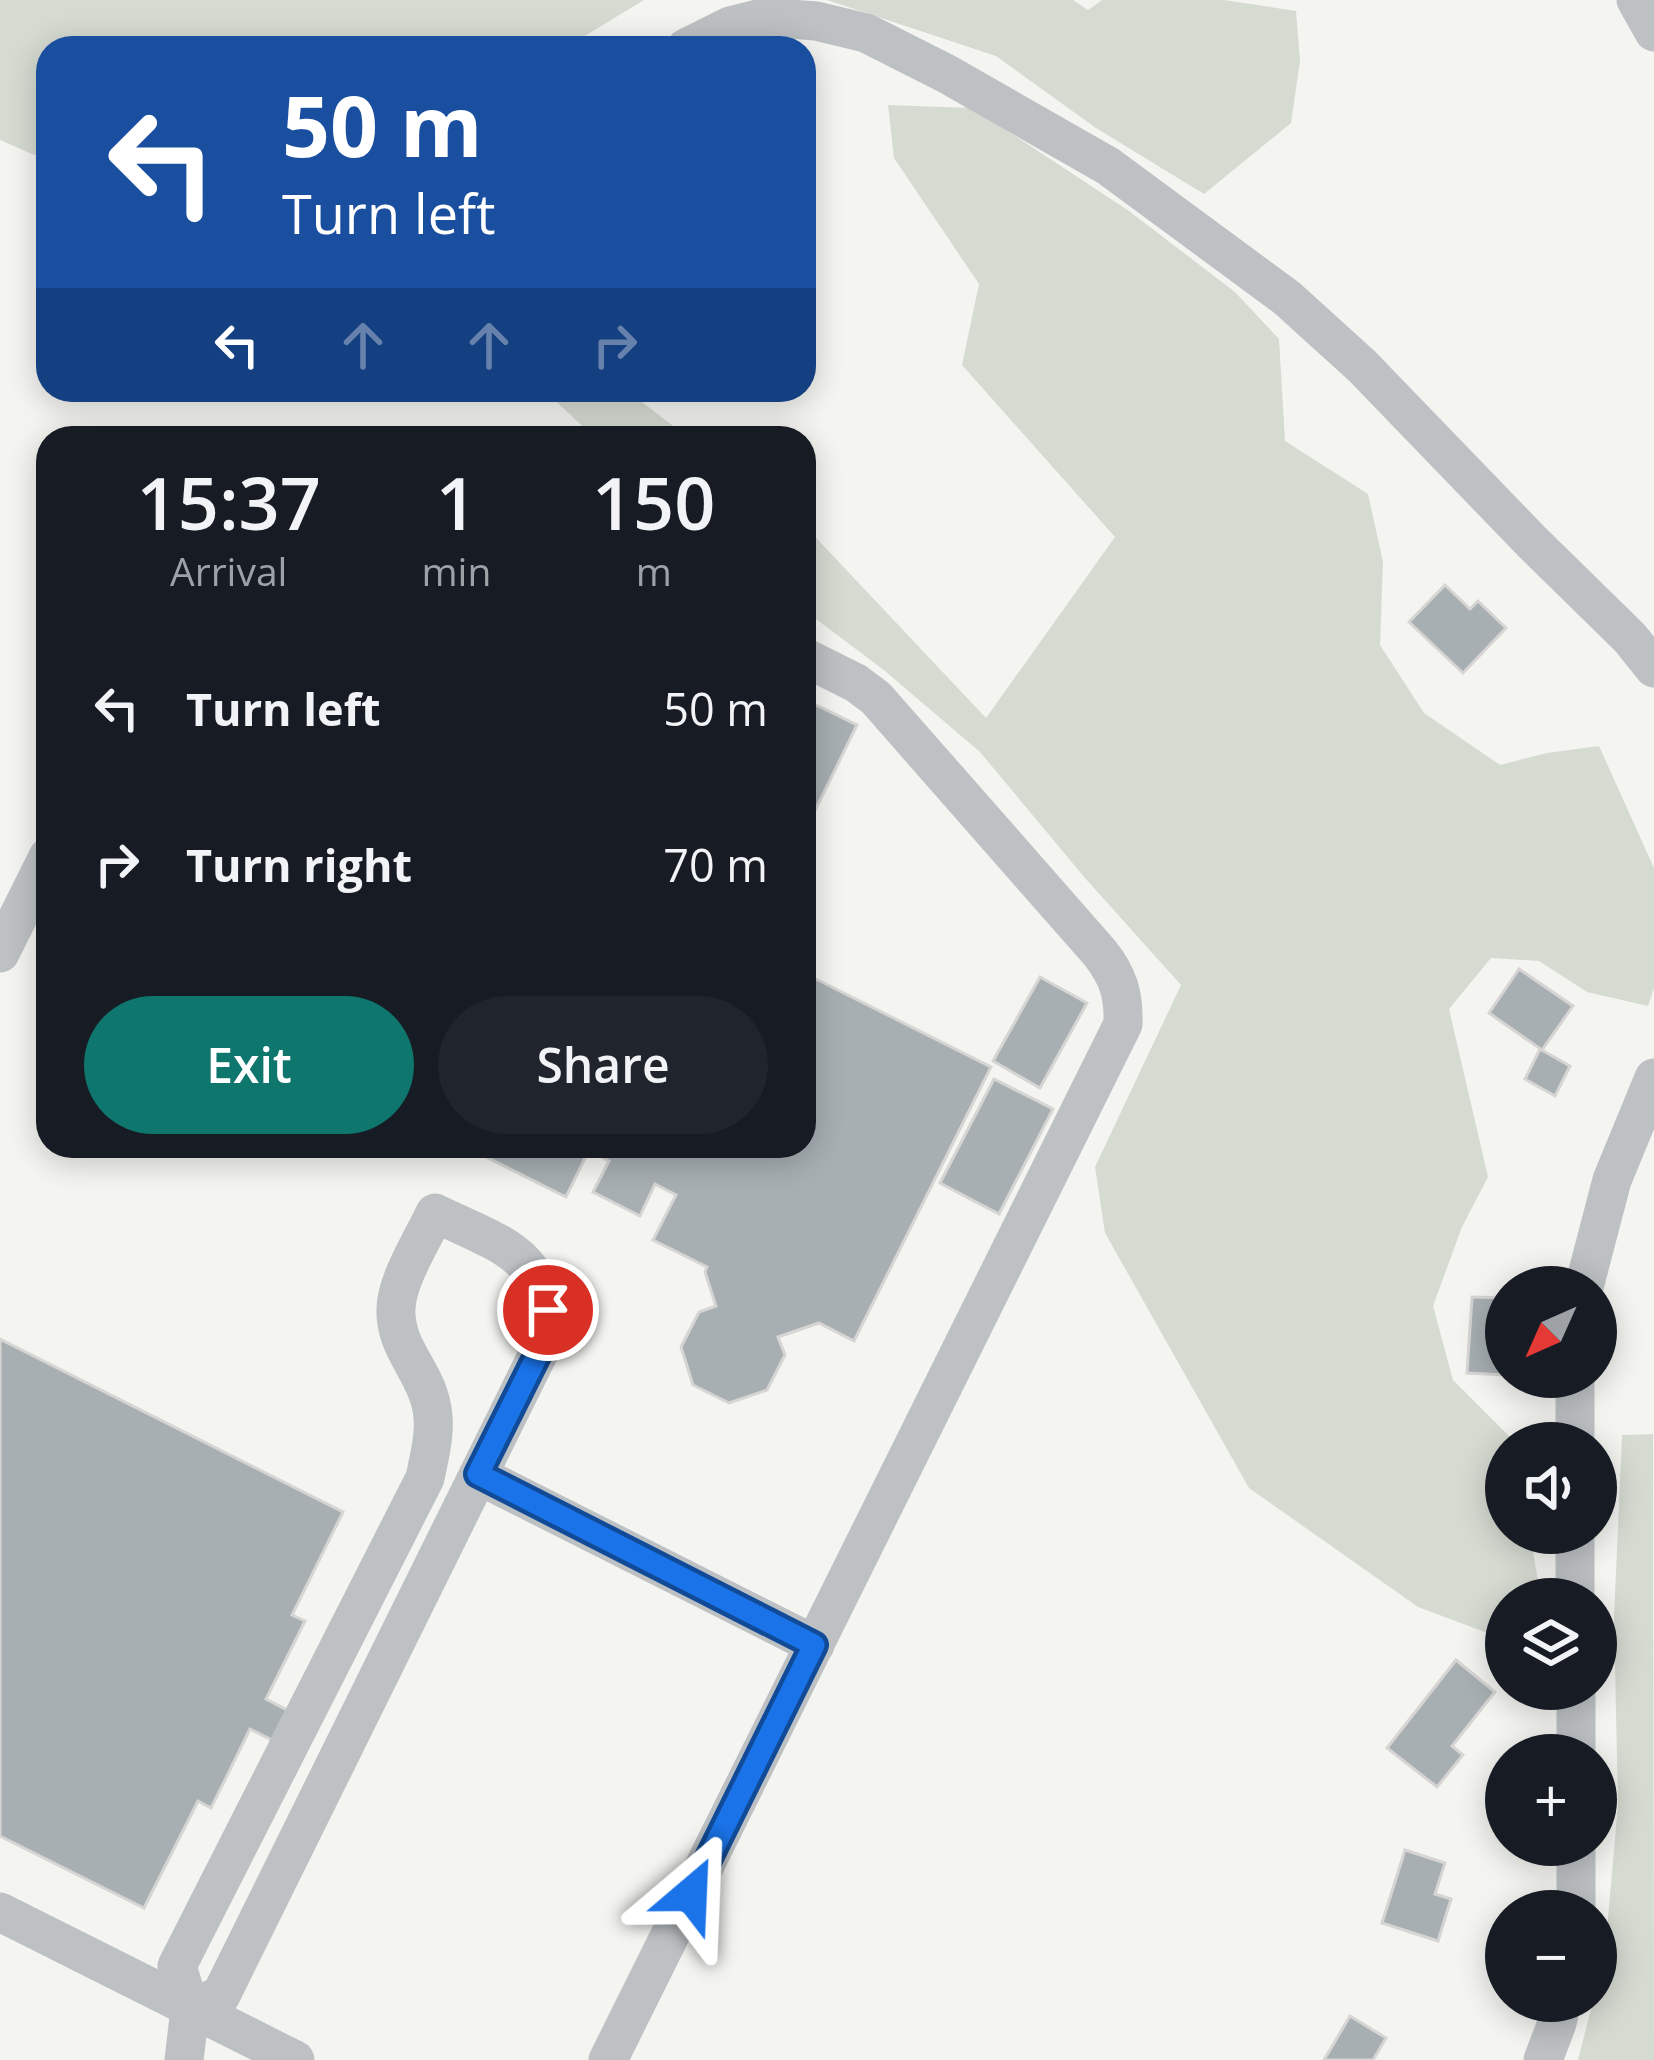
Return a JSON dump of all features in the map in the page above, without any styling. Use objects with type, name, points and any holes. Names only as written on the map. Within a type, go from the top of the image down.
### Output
[{"type":"street","points":[[1636,0],[1654,32]]},
{"type":"street","points":[[710,36],[766,17],[816,21],[866,33],[1108,166],[1287,298],[1362,366],[1654,668]]},
{"type":"street","points":[[608,2060],[1123,1024],[1124,998],[1116,974],[1100,952],[876,698],[816,663]]},
{"type":"street","points":[[0,953],[36,881]]},
{"type":"street","points":[[1589,1266],[1612,1180],[1654,1078]]},
{"type":"street","points":[[184,2060],[190,2008],[177,1966],[425,1478],[433,1442],[431,1402],[400,1341],[396,1308],[400,1286],[436,1213],[524,1261],[540,1284],[548,1310],[546,1338],[221,1995],[190,2008]]},
{"type":"street","points":[[478,1474],[814,1645]]},
{"type":"street","points":[[0,1912],[295,2060]]},
{"type":"street","points":[[1543,2060],[1557,2022]]},
{"type":"shaded area","points":[[0,0],[644,0],[585,36],[36,36],[36,156],[0,140]]},
{"type":"shaded area","points":[[827,0],[1073,0],[1088,10],[1102,0],[1224,0],[1296,11],[1300,61],[1291,123],[1204,194],[1096,128],[996,56]]},
{"type":"shaded area","points":[[888,105],[973,108],[1129,211],[1235,292],[1279,339],[1285,441],[1368,494],[1383,562],[1380,645],[1424,713],[1500,765],[1599,746],[1654,868],[1654,988],[1648,1006],[1587,992],[1539,961],[1491,958],[1449,1009],[1488,1177],[1462,1227],[1433,1306],[1453,1380],[1495,1422],[1485,1422],[1485,1554],[1534,1554],[1538,1578],[1485,1578],[1485,1632],[1418,1607],[1249,1488],[1105,1233],[1095,1167],[1181,985],[980,752],[816,619],[816,538],[986,718],[1115,537],[962,365],[979,284],[894,158]]},
{"type":"shaded area","points":[[557,402],[642,402],[673,426],[582,426]]},
{"type":"shaded area","points":[[1653,1434],[1654,2060],[1578,2060],[1588,2022],[1617,2022],[1617,1890],[1610,1890],[1613,1866],[1617,1866],[1616,1578],[1622,1435]]},
{"type":"building","points":[[1445,585],[1470,609],[1478,601],[1506,628],[1463,673],[1409,622]]},
{"type":"building","points":[[816,705],[857,725],[816,809]]},
{"type":"building","points":[[1519,969],[1573,1006],[1542,1050],[1489,1013]]},
{"type":"building","points":[[1040,977],[1087,1003],[1040,1088],[993,1061]]},
{"type":"building","points":[[816,979],[991,1067],[854,1341],[819,1323],[778,1337],[785,1355],[767,1390],[729,1403],[693,1385],[681,1347],[699,1312],[716,1306],[707,1267],[653,1240],[676,1195],[655,1184],[640,1216],[593,1192],[609,1161],[604,1158],[816,1158]]},
{"type":"building","points":[[1540,1049],[1570,1066],[1555,1096],[1525,1079]]},
{"type":"building","points":[[994,1079],[1053,1109],[999,1214],[940,1183]]},
{"type":"building","points":[[488,1158],[585,1158],[566,1197]]},
{"type":"building","points":[[1472,1297],[1485,1297],[1485,1374],[1467,1373]]},
{"type":"building","points":[[0,1339],[343,1512],[292,1615],[305,1621],[266,1699],[287,1710],[272,1740],[250,1729],[211,1808],[198,1801],[144,1908],[0,1836]]},
{"type":"building","points":[[1456,1660],[1485,1684],[1485,1705],[1452,1746],[1463,1755],[1437,1787],[1387,1748]]},
{"type":"building","points":[[1405,1850],[1445,1863],[1435,1894],[1451,1899],[1438,1941],[1382,1923]]},
{"type":"building","points":[[1350,2016],[1386,2038],[1373,2060],[1324,2060]]},
{"type":"route","points":[[548,1310],[546,1338],[478,1474],[814,1645],[691,1894]]}]
